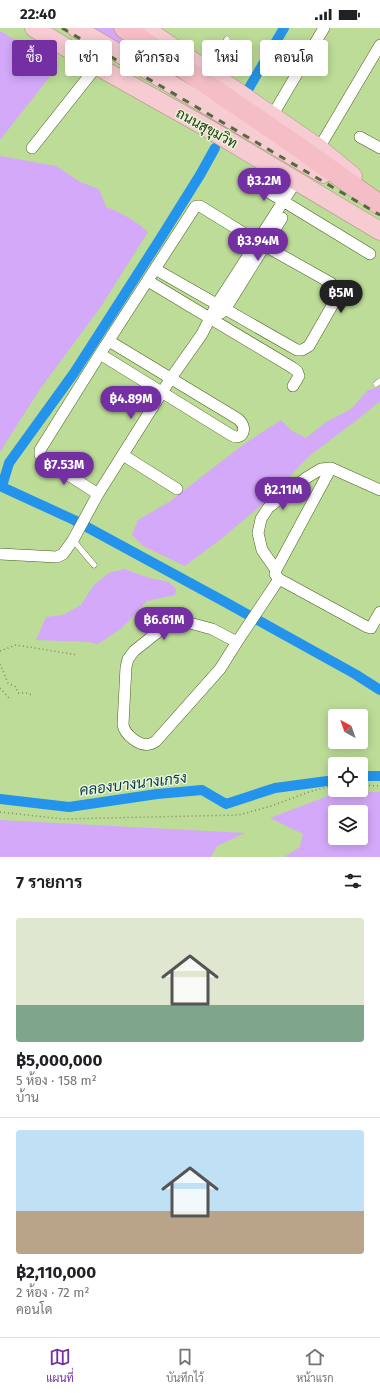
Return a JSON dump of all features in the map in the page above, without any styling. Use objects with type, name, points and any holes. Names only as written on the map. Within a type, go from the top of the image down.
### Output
[{"type":"highway","name":"ถนนสุขุมวิท","points":[[34,28],[65,47]]},
{"type":"highway","name":"ถนนสุขุมวิท","points":[[76,28],[380,207]]},
{"type":"highway","points":[[124,28],[287,139],[380,207]]},
{"type":"highway","points":[[145,28],[202,67]]},
{"type":"highway","name":"ถนนสุขุมวิท","points":[[112,74],[300,182],[380,231]]},
{"type":"highway","points":[[215,76],[319,148],[380,200]]},
{"type":"street","points":[[272,116],[324,28]]},
{"type":"street","points":[[319,148],[380,44]]},
{"type":"street","points":[[32,148],[89,76]]},
{"type":"street","points":[[360,136],[380,148]]},
{"type":"street","points":[[0,554],[57,557],[63,554],[75,536],[98,494],[172,378],[222,306],[300,182]]},
{"type":"street","points":[[255,184],[370,254]]},
{"type":"street","points":[[98,494],[42,458],[40,455],[40,450],[108,341],[155,269],[197,206],[200,206],[261,244],[331,283],[337,290],[337,297],[309,346],[302,350],[297,350],[155,269]]},
{"type":"street","points":[[148,280],[297,371],[298,376],[293,386]]},
{"type":"street","points":[[100,354],[234,437],[238,437],[242,434],[244,428],[243,423],[238,419],[172,378],[108,341]]},
{"type":"street","points":[[123,455],[177,489]]},
{"type":"street","points":[[380,490],[331,468],[321,470],[306,478],[268,508],[261,519],[258,533],[262,550],[277,574],[367,627],[371,628],[380,612]]},
{"type":"street","points":[[237,642],[212,629],[179,621],[163,628],[146,641],[134,651],[126,667],[124,730],[137,742],[150,744],[156,741],[220,669],[257,613],[331,468]]},
{"type":"lane","points":[[75,536],[94,566]]},
{"type":"path","points":[[244,97],[286,28]]},
{"type":"path","points":[[0,651],[16,645],[78,655]]},
{"type":"path","points":[[0,664],[8,684],[16,687],[18,693],[32,695]]},
{"type":"path","points":[[0,688],[9,698]]},
{"type":"path","points":[[368,785],[380,786]]},
{"type":"path","points":[[0,812],[63,819],[239,815],[328,787]]},
{"type":"shaded area","points":[[76,28],[124,28],[130,32],[125,40],[120,40],[120,47],[117,52],[112,49],[112,40],[96,40]]},
{"type":"shaded area","points":[[0,31],[16,40],[12,40],[12,76],[50,76],[0,140]]},
{"type":"shaded area","points":[[0,156],[56,166],[80,182],[99,189],[106,207],[128,217],[148,232],[100,308],[40,389],[0,452]]},
{"type":"shaded area","points":[[380,387],[380,401],[308,457],[270,498],[221,539],[185,566],[143,546],[132,535],[138,520],[169,502],[244,444],[281,420],[292,431],[306,438],[326,422],[351,409],[368,390]]},
{"type":"shaded area","points":[[124,569],[150,578],[169,582],[176,589],[175,595],[147,601],[122,628],[98,644],[89,642],[36,640],[46,617],[63,615],[81,605],[93,586],[109,573]]},
{"type":"shaded area","points":[[368,792],[380,792],[380,857],[284,857],[300,847],[303,834],[270,818],[328,796],[368,797]]},
{"type":"shaded area","points":[[0,820],[245,833],[217,846],[211,857],[0,857]]},
{"type":"waterway","points":[[249,88],[284,28]]},
{"type":"waterway","points":[[2,486],[9,463],[74,373],[160,239],[215,148]]},
{"type":"waterway","points":[[0,486],[74,520],[355,674],[380,690]]},
{"type":"waterway","name":"คลองบางนางเกรง","points":[[368,776],[380,776]]},
{"type":"waterway","name":"คลองบางนางเกรง","points":[[0,799],[69,807],[157,794],[202,790],[226,804],[275,788],[328,781]]},
{"type":"railway","points":[[62,28],[380,215]]}]
